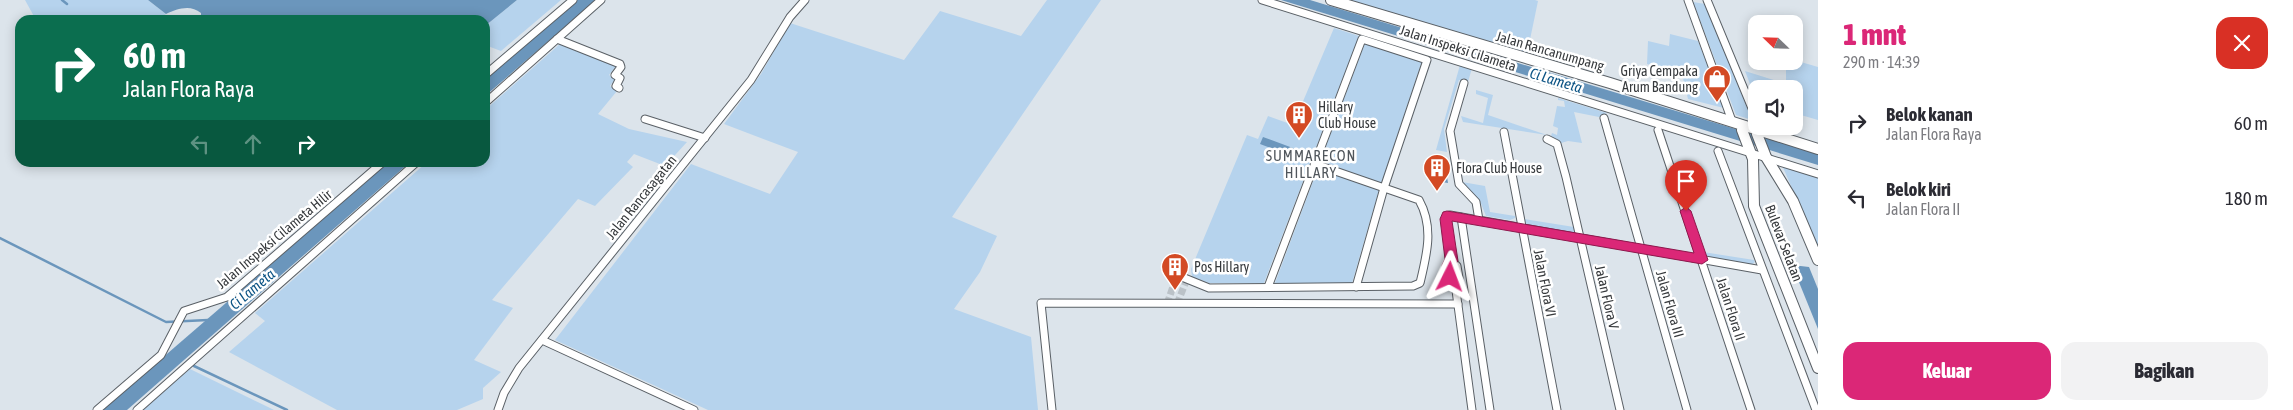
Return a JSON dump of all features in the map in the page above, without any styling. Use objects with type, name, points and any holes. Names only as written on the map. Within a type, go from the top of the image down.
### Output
[{"type":"main road","name":"Jalan Rancanumpang","points":[[1331,0],[1748,126]]},
{"type":"main road","name":"Bulevar Selatan","points":[[1742,130],[1751,151],[1754,206],[1818,368]]},
{"type":"main road","name":"Bulevar Selatan","points":[[1760,135],[1765,156],[1793,202],[1818,260]]},
{"type":"main road","name":"Jalan Rancanumpang","points":[[1775,135],[1818,149]]},
{"type":"street","points":[[490,71],[572,0]]},
{"type":"street","points":[[490,98],[601,0]]},
{"type":"street","name":"Jalan Rancasagatan","points":[[498,410],[510,382],[751,80],[790,17],[805,0]]},
{"type":"street","name":"Jalan Inspeksi Cilameta","points":[[1262,0],[1751,151],[1818,174]]},
{"type":"street","points":[[1688,0],[1732,121]]},
{"type":"street","points":[[1707,0],[1748,99]]},
{"type":"street","points":[[557,39],[620,64],[621,67],[615,75],[620,78],[616,85],[619,88]]},
{"type":"street","points":[[1268,287],[1362,39],[1427,60],[1384,188],[1356,287]]},
{"type":"street","points":[[1464,83],[1450,131],[1459,184],[1476,202],[1479,220]]},
{"type":"street","name":"Jalan Flora III","points":[[1604,118],[1687,410]]},
{"type":"street","points":[[645,119],[705,138]]},
{"type":"street","name":"Jalan Flora II","points":[[1658,130],[1751,410]]},
{"type":"street","name":"Jalan Flora VI","points":[[1504,132],[1557,410]]},
{"type":"street","name":"Jalan Flora V","points":[[1547,139],[1558,144],[1582,240],[1620,410]]},
{"type":"street","points":[[1718,151],[1816,410]]},
{"type":"street","points":[[1177,275],[1209,288],[1413,286],[1420,283],[1428,248],[1426,210],[1419,200],[1315,164]]},
{"type":"street","name":"Jalan Inspeksi Cilameta Hilir","points":[[97,410],[161,356],[182,313],[226,297],[377,167]]},
{"type":"street","points":[[137,410],[412,167]]},
{"type":"street","points":[[1455,283],[1459,278],[1457,266],[1452,261],[1446,217],[1450,215],[1582,240],[1762,270]]},
{"type":"street","points":[[1461,217],[1490,410]]},
{"type":"street","points":[[1452,261],[1448,265],[1450,277],[1455,283],[1472,410]]},
{"type":"street","points":[[1052,410],[1041,304],[1458,304]]},
{"type":"street","points":[[542,340],[694,410]]},
{"type":"shaded area","points":[[25,0],[148,0],[166,14],[164,15],[33,15]]},
{"type":"shaded area","points":[[517,0],[561,0],[501,51],[490,47],[490,22]]},
{"type":"shaded area","points":[[1047,0],[1101,0],[952,217],[997,236],[980,272],[954,309],[1031,337],[1038,410],[708,410],[555,340],[691,164],[770,194],[798,152],[724,124],[761,74],[790,23],[904,60],[940,11],[1021,36]]},
{"type":"shaded area","points":[[1345,0],[1535,0],[1538,1],[1527,54]]},
{"type":"shaded area","points":[[1693,2],[1705,4],[1748,110],[1748,119],[1736,115]]},
{"type":"shaded area","points":[[1334,28],[1359,36],[1264,283],[1209,283],[1192,277],[1191,269],[1247,135],[1258,139],[1268,116],[1293,125]]},
{"type":"shaded area","points":[[1670,34],[1698,41],[1724,108],[1688,99],[1682,74],[1647,64],[1648,41],[1669,46]]},
{"type":"shaded area","points":[[1365,43],[1422,61],[1381,184],[1320,162]]},
{"type":"shaded area","points":[[560,44],[616,66],[609,75],[615,79],[610,86],[617,91],[598,114],[629,129],[687,142],[665,166],[634,154],[627,162],[633,167],[595,206],[578,199],[492,300],[513,308],[474,360],[501,372],[483,388],[483,399],[457,410],[337,410],[229,352],[265,321],[255,313],[421,167],[490,167],[490,106]]},
{"type":"shaded area","points":[[1803,63],[1818,67],[1818,120],[1803,116],[1803,80],[1786,80],[1786,70],[1803,70]]},
{"type":"shaded area","points":[[1460,65],[1472,68],[1468,82],[1459,80],[1444,129],[1447,152],[1436,150]]},
{"type":"shaded area","points":[[1745,71],[1773,80],[1748,80]]},
{"type":"shaded area","points":[[1476,90],[1493,95],[1488,115],[1547,135],[1463,122],[1461,116],[1483,123],[1488,98],[1476,94]]},
{"type":"shaded area","points":[[1558,98],[1607,113],[1599,117],[1574,112],[1582,143],[1568,141],[1561,143],[1551,136],[1552,133],[1557,135],[1558,128],[1553,126],[1557,106],[1565,107],[1564,101],[1558,100]]},
{"type":"shaded area","points":[[1782,165],[1818,176],[1818,249]]},
{"type":"shaded area","points":[[1318,168],[1379,190],[1352,283],[1275,283]]},
{"type":"shaded area","points":[[1462,182],[1485,186],[1490,212],[1515,216],[1515,218],[1510,220],[1486,216],[1480,201]]},
{"type":"shaded area","points":[[1524,219],[1574,227],[1575,231],[1573,234],[1527,225]]},
{"type":"shaded area","points":[[1703,252],[1754,260],[1755,262],[1751,265],[1710,258]]},
{"type":"shaded area","points":[[190,369],[268,407],[274,410],[143,410]]},
{"type":"water","points":[[148,0],[517,0],[490,22],[490,15],[201,15],[197,10],[188,8],[166,14]]},
{"type":"water","points":[[577,0],[596,0],[490,92],[490,75]]},
{"type":"water","points":[[1281,0],[1310,0],[1748,133],[1748,135],[1755,135],[1818,154],[1818,165]]},
{"type":"water","points":[[1263,137],[1301,151],[1298,158],[1260,144]]},
{"type":"water","points":[[1436,157],[1444,159],[1448,183],[1436,181],[1434,162]]},
{"type":"water","points":[[383,167],[404,167],[127,410],[102,410]]},
{"type":"water","points":[[1792,265],[1809,267],[1818,289],[1818,329]]},
{"type":"waterway","points":[[62,0],[67,4]]},
{"type":"waterway","name":"Ci Lameta","points":[[0,238],[166,322],[208,320]]},
{"type":"waterway","points":[[194,366],[287,410]]},
{"type":"tunnel","points":[[1167,304],[1177,275]]},
{"type":"tunnel","points":[[1177,304],[1187,279]]},
{"type":"place","name":"Griya Cempaka Arum Bandung","points":[[1717,103]]},
{"type":"place","name":"Hillary Club House","points":[[1299,139]]},
{"type":"place","name":"Flora Club House","points":[[1437,192]]},
{"type":"place","name":"Pos Hillary","points":[[1175,291]]},
{"type":"district","name":"SUMMARECON HILLARY","points":[[1311,164]]},
{"type":"route","points":[[1450,277],[1448,265],[1452,261],[1447,216],[1452,215],[1702,260],[1686,211]]}]
